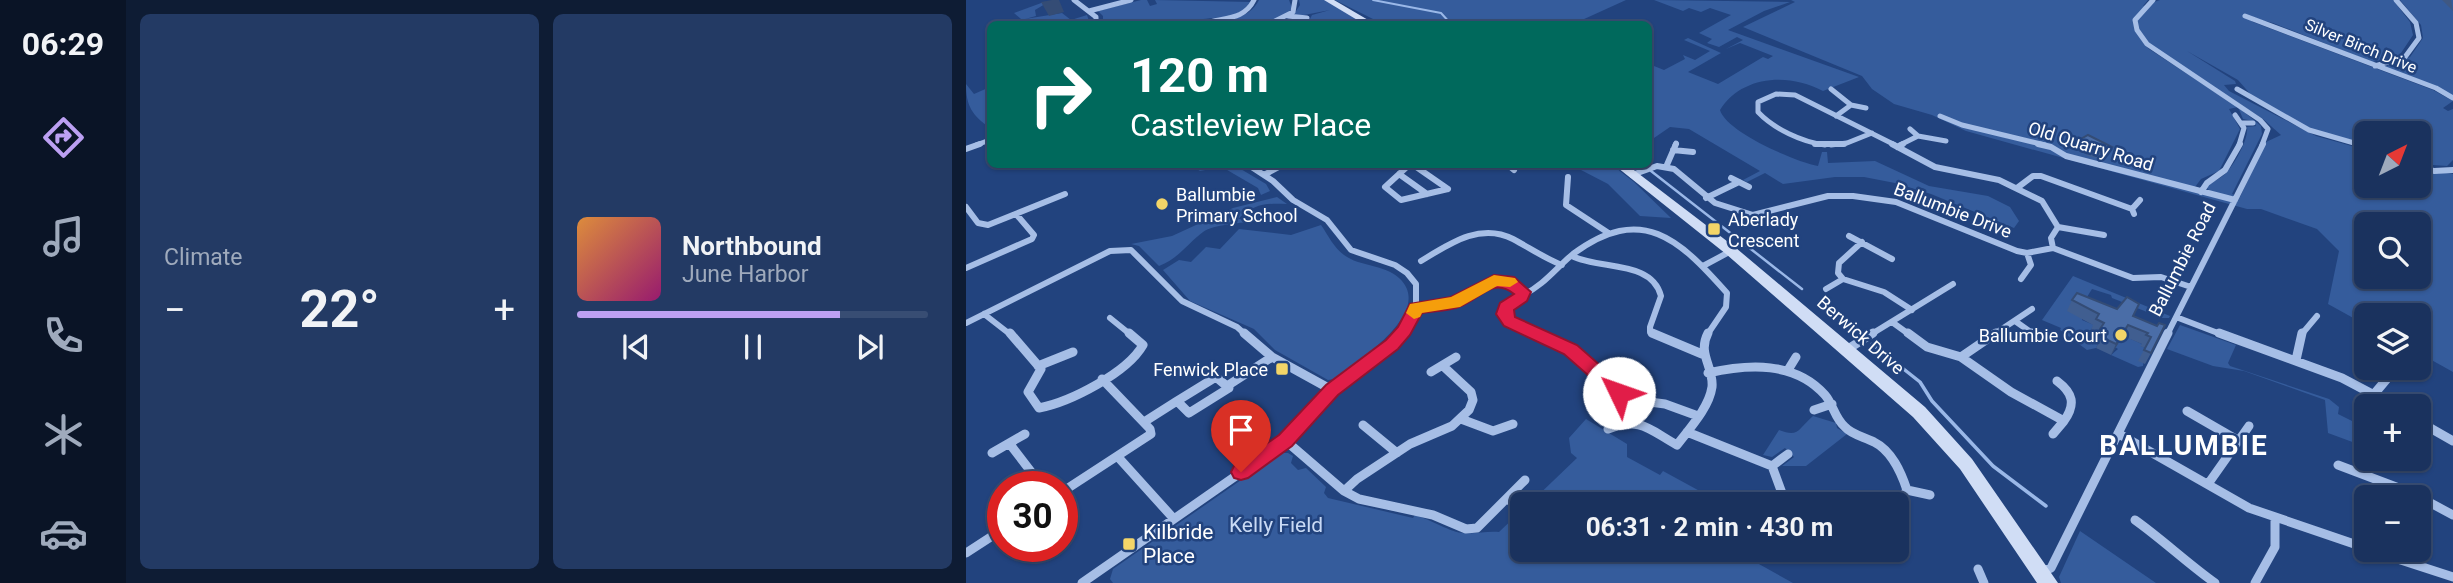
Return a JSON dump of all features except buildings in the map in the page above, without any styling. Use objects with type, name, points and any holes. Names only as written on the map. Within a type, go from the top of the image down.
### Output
[{"type":"street","points":[[1074,0],[1096,17],[1096,21]]},
{"type":"street","points":[[1088,11],[1131,0]]},
{"type":"street","points":[[1206,21],[1238,16],[1249,10],[1254,0]]},
{"type":"street","points":[[1276,21],[1288,16],[1296,7],[1294,0]]},
{"type":"street","points":[[1328,0],[1365,21]]},
{"type":"street","name":"Ballumbie Road","points":[[2044,578],[2119,434],[2268,129],[2238,104],[2147,44],[2135,28],[2134,19],[2153,0]]},
{"type":"street","points":[[2375,66],[2405,57],[2419,38],[2416,23],[2396,0]]},
{"type":"street","points":[[1288,16],[1307,18]]},
{"type":"street","name":"Silver Birch Drive","points":[[2245,16],[2436,88],[2453,98]]},
{"type":"street","points":[[1831,89],[1852,105],[1866,108]]},
{"type":"street","points":[[2237,89],[2309,130],[2354,144]]},
{"type":"street","points":[[1872,133],[1846,145],[1817,145],[1768,120],[1756,108],[1762,98],[1785,94],[1802,98],[1872,133],[1935,167],[1987,176],[2017,188],[2042,201],[2058,227],[2104,235]]},
{"type":"street","points":[[1836,116],[1852,105]]},
{"type":"street","points":[[2201,192],[2205,182],[2225,170],[2245,133],[2235,115]]},
{"type":"street","name":"Old Quarry Road","points":[[1940,116],[1962,125],[2051,147],[2066,156],[2235,201]]},
{"type":"street","points":[[2241,123],[2253,124]]},
{"type":"street","points":[[1910,129],[1918,136],[1946,141]]},
{"type":"street","points":[[1897,147],[1918,136]]},
{"type":"street","points":[[966,149],[987,141]]},
{"type":"street","points":[[1632,175],[1647,169],[1666,167],[1675,147],[1693,152]]},
{"type":"street","name":"Ballumbie Drive","points":[[1666,167],[1681,172],[1706,198],[1753,215],[1828,196],[1875,198],[1915,208],[2007,248],[2028,253],[2053,248]]},
{"type":"street","points":[[1082,583],[1096,579],[1174,519],[1286,441],[1332,390],[1392,344],[1404,331],[1416,308],[1416,284],[1407,273],[1395,265],[1351,250],[1327,220],[1293,200],[1253,168]]},
{"type":"street","points":[[1264,175],[1277,168]]},
{"type":"street","points":[[1406,168],[1385,187],[1401,200],[1448,189],[1417,168]]},
{"type":"street","name":"Berwick Drive","points":[[1623,168],[1731,251],[1919,412],[1966,464],[2044,578]]},
{"type":"street","points":[[2431,170],[2453,170]]},
{"type":"street","points":[[1399,174],[1427,194]]},
{"type":"street","points":[[2017,188],[2041,174],[2133,211],[2140,200]]},
{"type":"street","points":[[1567,177],[1566,205],[1607,232]]},
{"type":"street","points":[[1731,177],[1749,187]]},
{"type":"street","points":[[1706,198],[1739,182]]},
{"type":"street","points":[[966,207],[981,225],[1065,194]]},
{"type":"street","points":[[966,268],[1032,239],[1034,235],[1016,214]]},
{"type":"street","points":[[2058,227],[2051,238],[2053,248],[2133,278],[2161,277],[2191,287]]},
{"type":"street","points":[[1608,429],[1631,421],[1642,423],[1658,436],[1677,445],[1698,416],[1711,390],[1712,384],[1702,354],[1705,339],[1728,300],[1727,293],[1703,266],[1671,237],[1658,231],[1618,228],[1607,232],[1572,256],[1542,285],[1515,301],[1505,311],[1509,322],[1570,349],[1627,399],[1665,404],[1698,416]]},
{"type":"street","points":[[1421,261],[1465,236],[1488,232],[1508,236],[1541,257],[1562,265]]},
{"type":"street","points":[[1849,236],[1892,259]]},
{"type":"street","points":[[1861,242],[1837,268],[1843,279],[1892,296],[1912,310]]},
{"type":"street","points":[[966,323],[1110,251],[1125,248],[1131,250],[1182,301],[1237,327],[1272,357],[1332,390]]},
{"type":"street","points":[[1703,266],[1731,251]]},
{"type":"street","name":"Ballumbie Drive","points":[[2021,279],[2031,265],[2028,253]]},
{"type":"street","points":[[1572,256],[1597,265],[1629,269],[1653,281],[1661,300],[1651,321],[1650,332],[1663,340],[1702,354]]},
{"type":"street","points":[[1826,289],[1843,279]]},
{"type":"street","points":[[1416,308],[1455,303],[1498,280],[1508,281],[1522,290],[1523,295]]},
{"type":"street","points":[[1848,349],[1953,284]]},
{"type":"street","points":[[1961,357],[2032,309]]},
{"type":"street","points":[[984,314],[995,325],[1005,328],[1041,369],[1028,392],[1028,396],[1039,408],[1055,405],[1102,379],[1126,365],[1143,349],[1143,345],[1110,318]]},
{"type":"street","points":[[2296,360],[2301,335],[2317,316]]},
{"type":"street","points":[[2176,317],[2227,339],[2337,374],[2375,393],[2386,380]]},
{"type":"street","points":[[2015,321],[2040,339]]},
{"type":"street","points":[[1892,322],[1927,347],[1961,357],[1969,368],[2006,387],[2051,418],[2064,421]]},
{"type":"street","points":[[1038,366],[1073,352]]},
{"type":"street","points":[[1788,370],[1796,356]]},
{"type":"street","points":[[1177,401],[1189,413],[1272,357]]},
{"type":"street","points":[[1431,372],[1456,357]]},
{"type":"street","points":[[1344,491],[1357,479],[1397,453],[1461,419],[1469,410],[1473,400],[1471,392],[1443,366]]},
{"type":"street","points":[[1708,373],[1751,366],[1788,370],[1823,393],[1832,404],[1842,426],[1881,446],[1891,458],[1907,490],[1930,495]]},
{"type":"street","points":[[1144,422],[1216,377],[1227,386]]},
{"type":"street","points":[[1078,482],[1151,434],[1144,422],[1102,379]]},
{"type":"street","points":[[2053,434],[2071,412],[2074,399],[2070,390],[2057,381]]},
{"type":"street","points":[[1814,410],[1832,404]]},
{"type":"street","points":[[2187,411],[2239,441]]},
{"type":"street","points":[[1461,419],[1493,431],[1513,424]]},
{"type":"street","points":[[1363,425],[1397,453]]},
{"type":"street","points":[[2208,484],[2249,426]]},
{"type":"street","points":[[2431,428],[2453,441]]},
{"type":"street","points":[[1687,432],[1772,466],[1782,492]]},
{"type":"street","points":[[992,453],[1025,434]]},
{"type":"street","points":[[2119,434],[2249,508],[2354,544]]},
{"type":"street","points":[[1286,441],[1344,491],[1359,499],[1433,516],[1466,530],[1477,528],[1525,480]]},
{"type":"street","points":[[1009,443],[1030,471]]},
{"type":"street","points":[[1772,466],[1788,454]]},
{"type":"street","points":[[1118,457],[1174,519]]},
{"type":"street","points":[[2338,465],[2412,493],[2453,515]]},
{"type":"street","points":[[2375,485],[2377,480]]},
{"type":"street","points":[[2255,583],[2275,547],[2275,519]]},
{"type":"street","points":[[2135,520],[2171,545],[2192,566],[2215,583]]},
{"type":"street","points":[[966,553],[987,539]]},
{"type":"street","points":[[2407,562],[2453,577]]},
{"type":"street","points":[[1978,569],[1984,583]]},
{"type":"green space","points":[[1141,0],[1147,0],[1150,6],[1157,4],[1155,0],[1252,2],[1235,14],[1203,19],[1206,21],[1103,21],[1103,16],[1098,11]]},
{"type":"green space","points":[[1259,0],[1289,0],[1292,8],[1285,16],[1275,21],[1218,21],[1235,18],[1254,7]]},
{"type":"green space","points":[[1299,0],[1325,0],[1360,21],[1284,21],[1310,19],[1312,15],[1330,10],[1299,16],[1294,14],[1300,5]]},
{"type":"green space","points":[[1335,0],[1626,0],[1581,21],[1377,21]]},
{"type":"green space","points":[[1654,0],[1790,2],[1764,11],[1728,30],[1859,77],[1823,91],[1795,81],[1781,80],[1753,84],[1740,90],[1720,110],[1725,119],[1748,136],[1794,159],[1818,166],[1822,152],[1827,152],[1828,163],[1875,161],[1929,186],[1988,196],[2010,207],[2019,221],[2014,228],[1931,194],[1864,177],[1835,177],[1783,184],[1765,173],[1747,182],[1743,180],[1760,171],[1689,129],[1670,127],[1652,138],[1652,65],[1664,70],[1685,59],[1683,55],[1695,60],[1710,51],[1684,40],[1688,38],[1721,53],[1688,72],[1718,84],[1763,57],[1768,59],[1773,56],[1740,43],[1726,49],[1743,40],[1737,37],[1719,47],[1707,43],[1712,39],[1699,33],[1731,15],[1710,8],[1701,12],[1689,8],[1683,11]]},
{"type":"green space","points":[[1791,0],[2148,0],[2143,6],[2160,0],[2393,0],[2410,22],[2413,35],[2401,53],[2395,57],[2372,62],[2273,23],[2246,16],[2253,22],[2433,90],[2453,101],[2443,108],[2448,111],[2453,109],[2453,160],[2447,166],[2431,165],[2431,121],[2354,121],[2354,142],[2313,130],[2252,96],[2238,80],[2187,51],[2235,81],[2236,84],[2224,85],[2229,91],[2316,136],[2354,147],[2354,198],[2431,198],[2431,171],[2453,174],[2453,372],[2431,360],[2431,303],[2354,303],[2354,318],[2328,304],[2339,251],[2317,229],[2261,209],[2247,209],[1966,131],[1932,115],[1894,104],[1872,89],[1862,76],[1743,27],[1795,2]],"holes":[[[2141,40],[2263,119],[2281,135],[2266,142],[2240,197],[2232,194],[2262,134],[2261,126],[2238,107],[2149,49]],[[2238,107],[2243,119],[2253,121],[2256,126],[2247,127],[2243,145],[2233,165],[2223,176],[2206,187],[2209,190],[2195,187],[2201,179],[2219,171],[2240,129],[2229,109]]]},
{"type":"green space","points":[[2400,0],[2453,0],[2453,96],[2384,67],[2410,57],[2423,38],[2421,25]]},
{"type":"green space","points":[[1044,2],[1045,4],[1035,10],[1036,16],[1025,19],[1062,13],[1071,20],[1087,15],[1089,21],[1017,21],[1021,19],[1014,13]]},
{"type":"green space","points":[[966,84],[974,94],[987,88],[987,126],[971,109]]},
{"type":"green space","points":[[1195,168],[1216,168],[1200,171]]},
{"type":"green space","points":[[1224,168],[1239,168],[1266,184],[1270,191],[1261,195],[1258,188]]},
{"type":"green space","points":[[1556,168],[1616,168],[1671,218],[1640,216],[1608,184],[1581,170]]},
{"type":"green space","points":[[1277,197],[1287,204],[1260,205],[1238,219],[1252,221],[1208,229],[1172,259],[1159,266],[1139,246],[1131,244],[1172,236],[1233,208]]},
{"type":"green space","points":[[1321,225],[1344,255],[1393,273],[1408,291],[1408,306],[1389,335],[1334,379],[1328,380],[1275,350],[1254,329],[1190,301],[1163,270],[1179,260],[1191,262],[1206,247],[1220,249],[1239,229],[1291,235]]},
{"type":"green space","points":[[2073,276],[2170,316],[2162,318],[2092,289],[2082,305],[2082,320],[2094,325],[2091,330],[2099,334],[2099,342],[2096,348],[2087,350],[2060,330],[2061,328],[2042,320]]},
{"type":"green space","points":[[2180,325],[2236,345],[2228,363],[2230,366],[2329,399],[2339,407],[2338,414],[2354,422],[2354,443],[2328,433],[2325,400],[2244,371],[2213,366],[2167,349]]},
{"type":"green space","points":[[2122,335],[2145,348],[2143,366],[2138,367],[2111,355],[2118,349],[2115,347]]},
{"type":"green space","points":[[1813,416],[1836,423],[1837,428],[1847,434],[1806,466],[1782,466],[1794,457],[1785,448],[1772,457],[1763,455],[1779,430],[1795,433]]},
{"type":"green space","points":[[1586,419],[1627,444],[1627,457],[1660,475],[1663,471],[1702,492],[1542,492],[1577,458],[1571,453],[1569,438]]},
{"type":"green space","name":"Kelly Field","points":[[1280,453],[1288,453],[1293,456],[1291,463],[1298,470],[1306,468],[1326,487],[1324,493],[1328,498],[1413,518],[1415,515],[1459,532],[1499,532],[1510,521],[1510,562],[1755,562],[1793,583],[1113,583],[1110,579],[1113,569]]},
{"type":"green space","points":[[2080,531],[2156,583],[2061,583],[2059,577]]},
{"type":"waterway","points":[[1373,0],[1441,13],[1448,21]]},
{"type":"waterway","points":[[2446,0],[2453,8]]},
{"type":"waterway","points":[[1651,171],[1802,289]]},
{"type":"waterway","points":[[1872,344],[1920,382],[1932,401],[1993,466],[2046,506]]},
{"type":"slow traffic","points":[[1414,313],[1416,308],[1433,308],[1455,303],[1494,280],[1510,282]]},
{"type":"place","name":"Ballumbie Primary School","points":[[1162,204]]},
{"type":"place","name":"Aberlady Crescent","points":[[1714,229]]},
{"type":"place","name":"Ballumbie Court","points":[[2121,335]]},
{"type":"place","name":"Fenwick Place","points":[[1282,369]]},
{"type":"place","name":"Kilbride Place","points":[[1129,544]]},
{"type":"district","name":"BALLUMBIE","points":[[2184,445]]},
{"type":"route","points":[[1241,472],[1286,441],[1332,390],[1392,344],[1404,331],[1416,308],[1433,308],[1455,303],[1494,280],[1508,281],[1523,292],[1522,297],[1506,307],[1504,314],[1509,322],[1570,349],[1619,393]]}]
